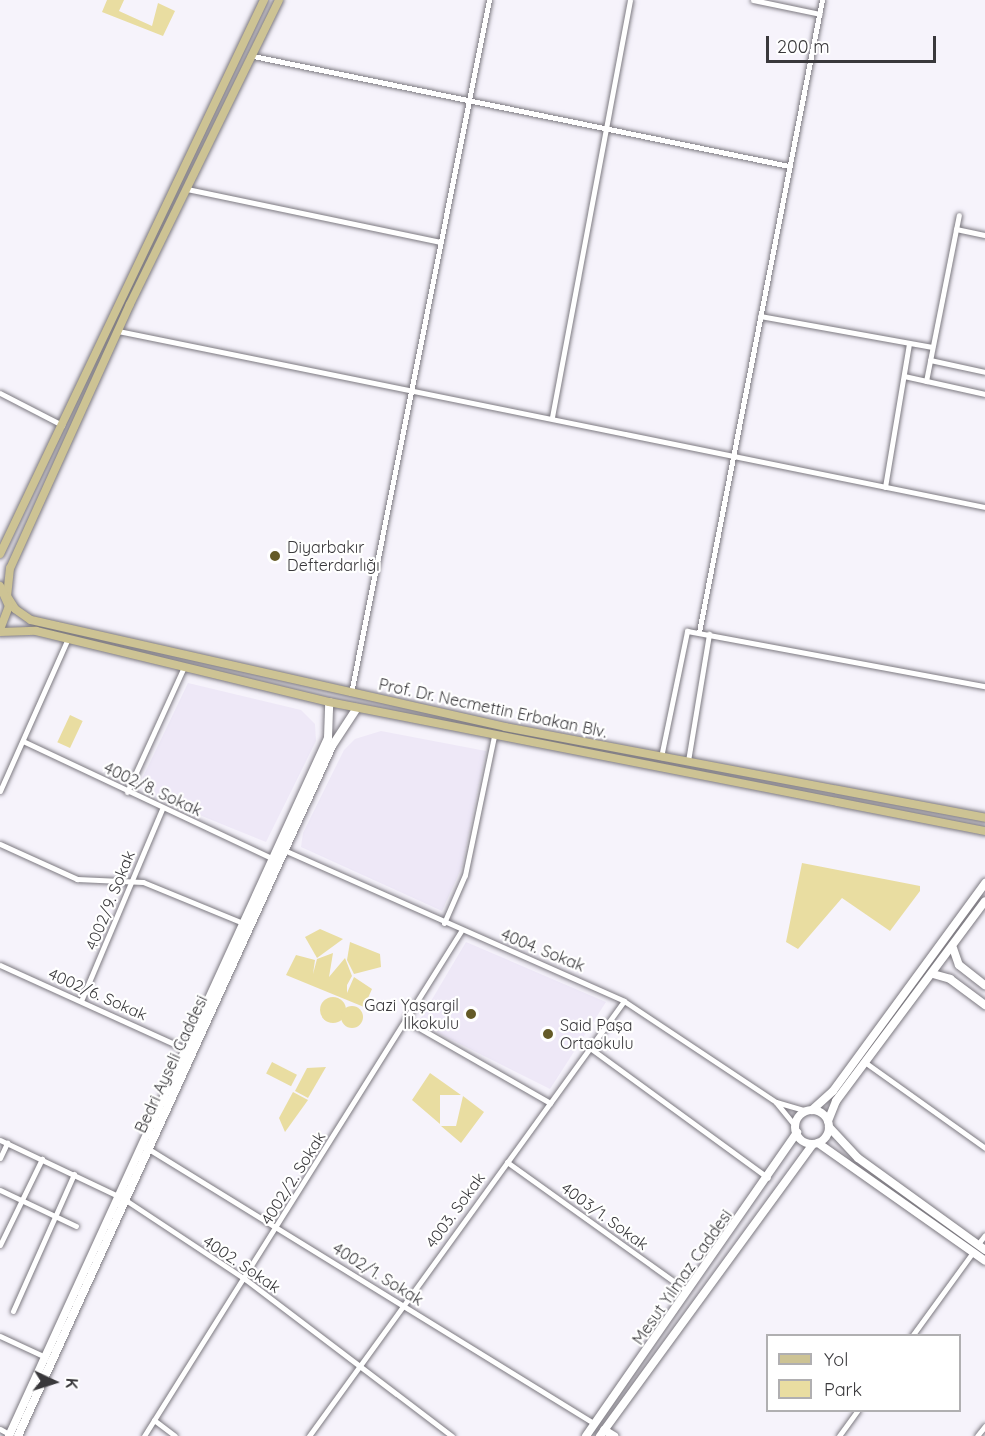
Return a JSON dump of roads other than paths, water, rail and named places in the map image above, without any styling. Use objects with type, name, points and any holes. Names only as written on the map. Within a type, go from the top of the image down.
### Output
[{"type":"main road","points":[[0,554],[264,0]]},
{"type":"main road","points":[[0,630],[8,616],[10,568],[118,331],[279,0]]},
{"type":"main road","name":"Prof. Dr. Necmettin Erbakan Blv.","points":[[0,586],[7,597],[31,620],[351,693],[661,757],[985,818]]},
{"type":"main road","name":"Prof. Dr. Necmettin Erbakan Blv.","points":[[0,630],[16,628],[68,638],[357,708],[985,831]]},
{"type":"main road","name":"Bedri Ayseli Caddesi","points":[[18,1436],[185,1048],[328,738],[329,702]]},
{"type":"main road","name":"Bedri Ayseli Caddesi","points":[[9,1435],[43,1356],[147,1148],[332,746],[357,708]]},
{"type":"main road","points":[[982,1247],[858,1158],[829,1124],[810,1110],[833,1091],[985,883]]},
{"type":"main road","points":[[829,1124],[836,1101],[953,948],[985,901]]},
{"type":"main road","points":[[953,948],[957,963],[985,985]]},
{"type":"main road","points":[[933,974],[950,979],[985,1005]]},
{"type":"main road","name":"Mesut Yılmaz Caddesi","points":[[586,1436],[768,1179],[810,1110]]},
{"type":"main road","name":"Mesut Yılmaz Caddesi","points":[[602,1433],[829,1124]]},
{"type":"main road","points":[[796,1130],[985,1261]]},
{"type":"main road","points":[[602,1433],[614,1436]]},
{"type":"street","points":[[351,693],[410,387],[489,0]]},
{"type":"street","points":[[552,417],[630,0]]},
{"type":"street","points":[[753,0],[820,14]]},
{"type":"street","points":[[699,632],[822,0]]},
{"type":"street","points":[[253,56],[789,166]]},
{"type":"street","points":[[188,189],[441,242]]},
{"type":"street","points":[[926,381],[959,215]]},
{"type":"street","points":[[956,229],[985,235]]},
{"type":"street","points":[[760,316],[932,347]]},
{"type":"street","points":[[118,331],[410,387],[985,507]]},
{"type":"street","points":[[885,487],[909,344]]},
{"type":"street","points":[[930,360],[985,372]]},
{"type":"street","points":[[904,376],[985,394]]},
{"type":"street","points":[[0,393],[62,425]]},
{"type":"street","points":[[661,757],[687,631],[985,686]]},
{"type":"street","points":[[688,761],[709,634]]},
{"type":"street","points":[[0,791],[68,638]]},
{"type":"street","points":[[127,792],[184,667]]},
{"type":"street","points":[[444,923],[465,875],[494,736]]},
{"type":"street","name":"4002/8. Sokak","points":[[23,741],[162,809],[272,858]]},
{"type":"street","name":"4002/9. Sokak","points":[[81,1002],[162,809]]},
{"type":"street","points":[[0,844],[77,879],[132,880],[243,923]]},
{"type":"street","name":"4004. Sokak","points":[[284,850],[461,931],[624,1001],[776,1102]]},
{"type":"street","name":"4002/2. Sokak","points":[[144,1436],[278,1227],[461,931]]},
{"type":"street","name":"4002/6. Sokak","points":[[0,965],[185,1048]]},
{"type":"street","name":"4003. Sokak","points":[[309,1436],[624,1001]]},
{"type":"street","points":[[407,1021],[550,1103]]},
{"type":"street","points":[[590,1048],[768,1179]]},
{"type":"street","points":[[866,1063],[985,1149]]},
{"type":"street","points":[[776,1102],[810,1110]]},
{"type":"street","points":[[776,1102],[796,1130]]},
{"type":"street","name":"4002. Sokak","points":[[0,1140],[121,1196],[245,1279],[359,1368],[452,1436]]},
{"type":"street","points":[[0,1158],[7,1143]]},
{"type":"street","name":"4002/1. Sokak","points":[[147,1148],[595,1424]]},
{"type":"street","points":[[0,1245],[42,1159]]},
{"type":"street","name":"4003/1. Sokak","points":[[507,1162],[687,1291]]},
{"type":"street","points":[[13,1311],[74,1174]]},
{"type":"street","points":[[0,1190],[75,1226]]},
{"type":"street","points":[[982,1247],[985,1235]]},
{"type":"street","points":[[913,1334],[973,1252]]},
{"type":"street","points":[[0,1336],[43,1356]]},
{"type":"street","points":[[839,1436],[857,1412]]},
{"type":"street","points":[[154,1419],[175,1436]]},
{"type":"street","points":[[977,1436],[985,1426]]},
{"type":"street","points":[[0,1429],[9,1435]]},
{"type":"place","name":"Diyarbakır Defterdarlığı","points":[[275,556]]},
{"type":"place","name":"Gazi Yaşargil İlkokulu","points":[[471,1014]]},
{"type":"place","name":"Said Paşa Ortaokulu","points":[[548,1034]]}]
